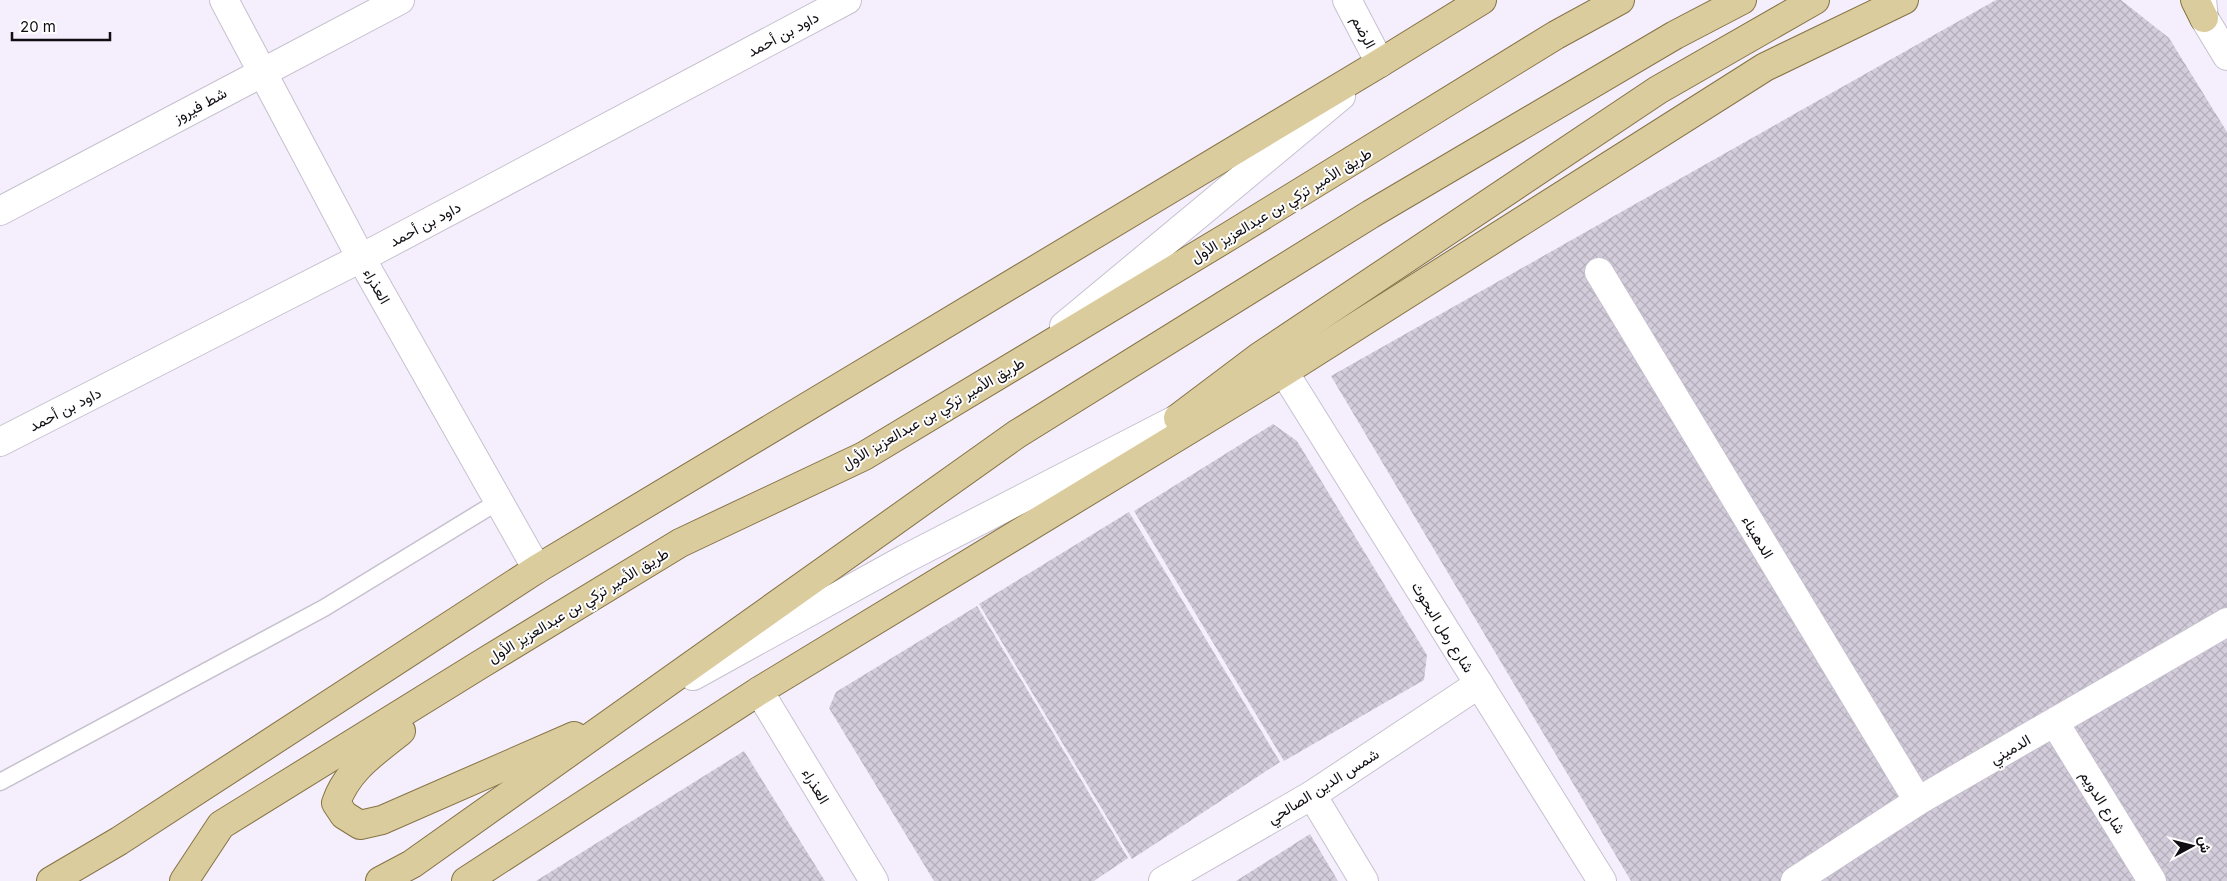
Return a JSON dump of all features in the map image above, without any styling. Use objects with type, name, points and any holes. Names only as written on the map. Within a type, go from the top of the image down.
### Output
[{"type":"main road","points":[[51,881],[119,840],[537,569],[1482,0]]},
{"type":"main road","name":"طريق الأمير تركي بن عبدالعزيز الأول","points":[[184,881],[221,826],[480,664],[680,543],[864,456],[1556,36],[1620,0]]},
{"type":"main road","points":[[380,881],[412,864],[1017,434],[1371,214],[1675,35],[1742,0]]},
{"type":"main road","points":[[1178,418],[1259,357],[1658,90],[1815,0]]},
{"type":"main road","points":[[466,881],[759,691],[1284,372],[1765,67],[1904,0]]},
{"type":"main road","points":[[480,664],[354,770],[341,790],[336,803],[344,815],[360,825],[382,820],[624,714]]},
{"type":"street","name":"العذراء","points":[[224,0],[361,258],[537,569]]},
{"type":"street","name":"شط فيروز","points":[[0,211],[400,0]]},
{"type":"street","name":"داود بن أحمد","points":[[0,442],[361,258],[847,0]]},
{"type":"street","name":"الرضم","points":[[1347,0],[1380,63]]},
{"type":"street","points":[[2201,6],[2227,56]]},
{"type":"street","points":[[1020,362],[1380,63]]},
{"type":"street","name":"الدهيناء","points":[[1599,272],[1918,802]]},
{"type":"street","points":[[624,714],[905,558],[1225,394],[1284,372]]},
{"type":"street","name":"شارع رمل البحوث","points":[[1284,372],[1602,881]]},
{"type":"street","name":"الدميني","points":[[1796,881],[1918,802],[2227,622]]},
{"type":"street","name":"شمس الدين الصالحي","points":[[1163,881],[1312,795],[1479,684]]},
{"type":"street","name":"العذراء","points":[[759,691],[874,881]]},
{"type":"street","name":"شارع الدويم","points":[[2055,723],[2152,881]]},
{"type":"street","points":[[1312,795],[1364,881]]},
{"type":"lane","points":[[0,782],[324,608],[499,501]]},
{"type":"building","points":[[1996,0],[2121,0],[2169,38],[2227,132],[2227,881],[1631,881],[1331,376]]},
{"type":"building","points":[[1273,424],[1297,441],[1427,655],[1424,680],[1284,761],[1134,511]]},
{"type":"building","points":[[1129,512],[1280,762],[1132,859],[979,604]]},
{"type":"building","points":[[977,606],[1128,858],[1094,881],[934,881],[829,708],[836,692]]},
{"type":"building","points":[[744,751],[825,881],[536,881]]},
{"type":"building","points":[[1310,834],[1338,881],[1236,881]]}]
